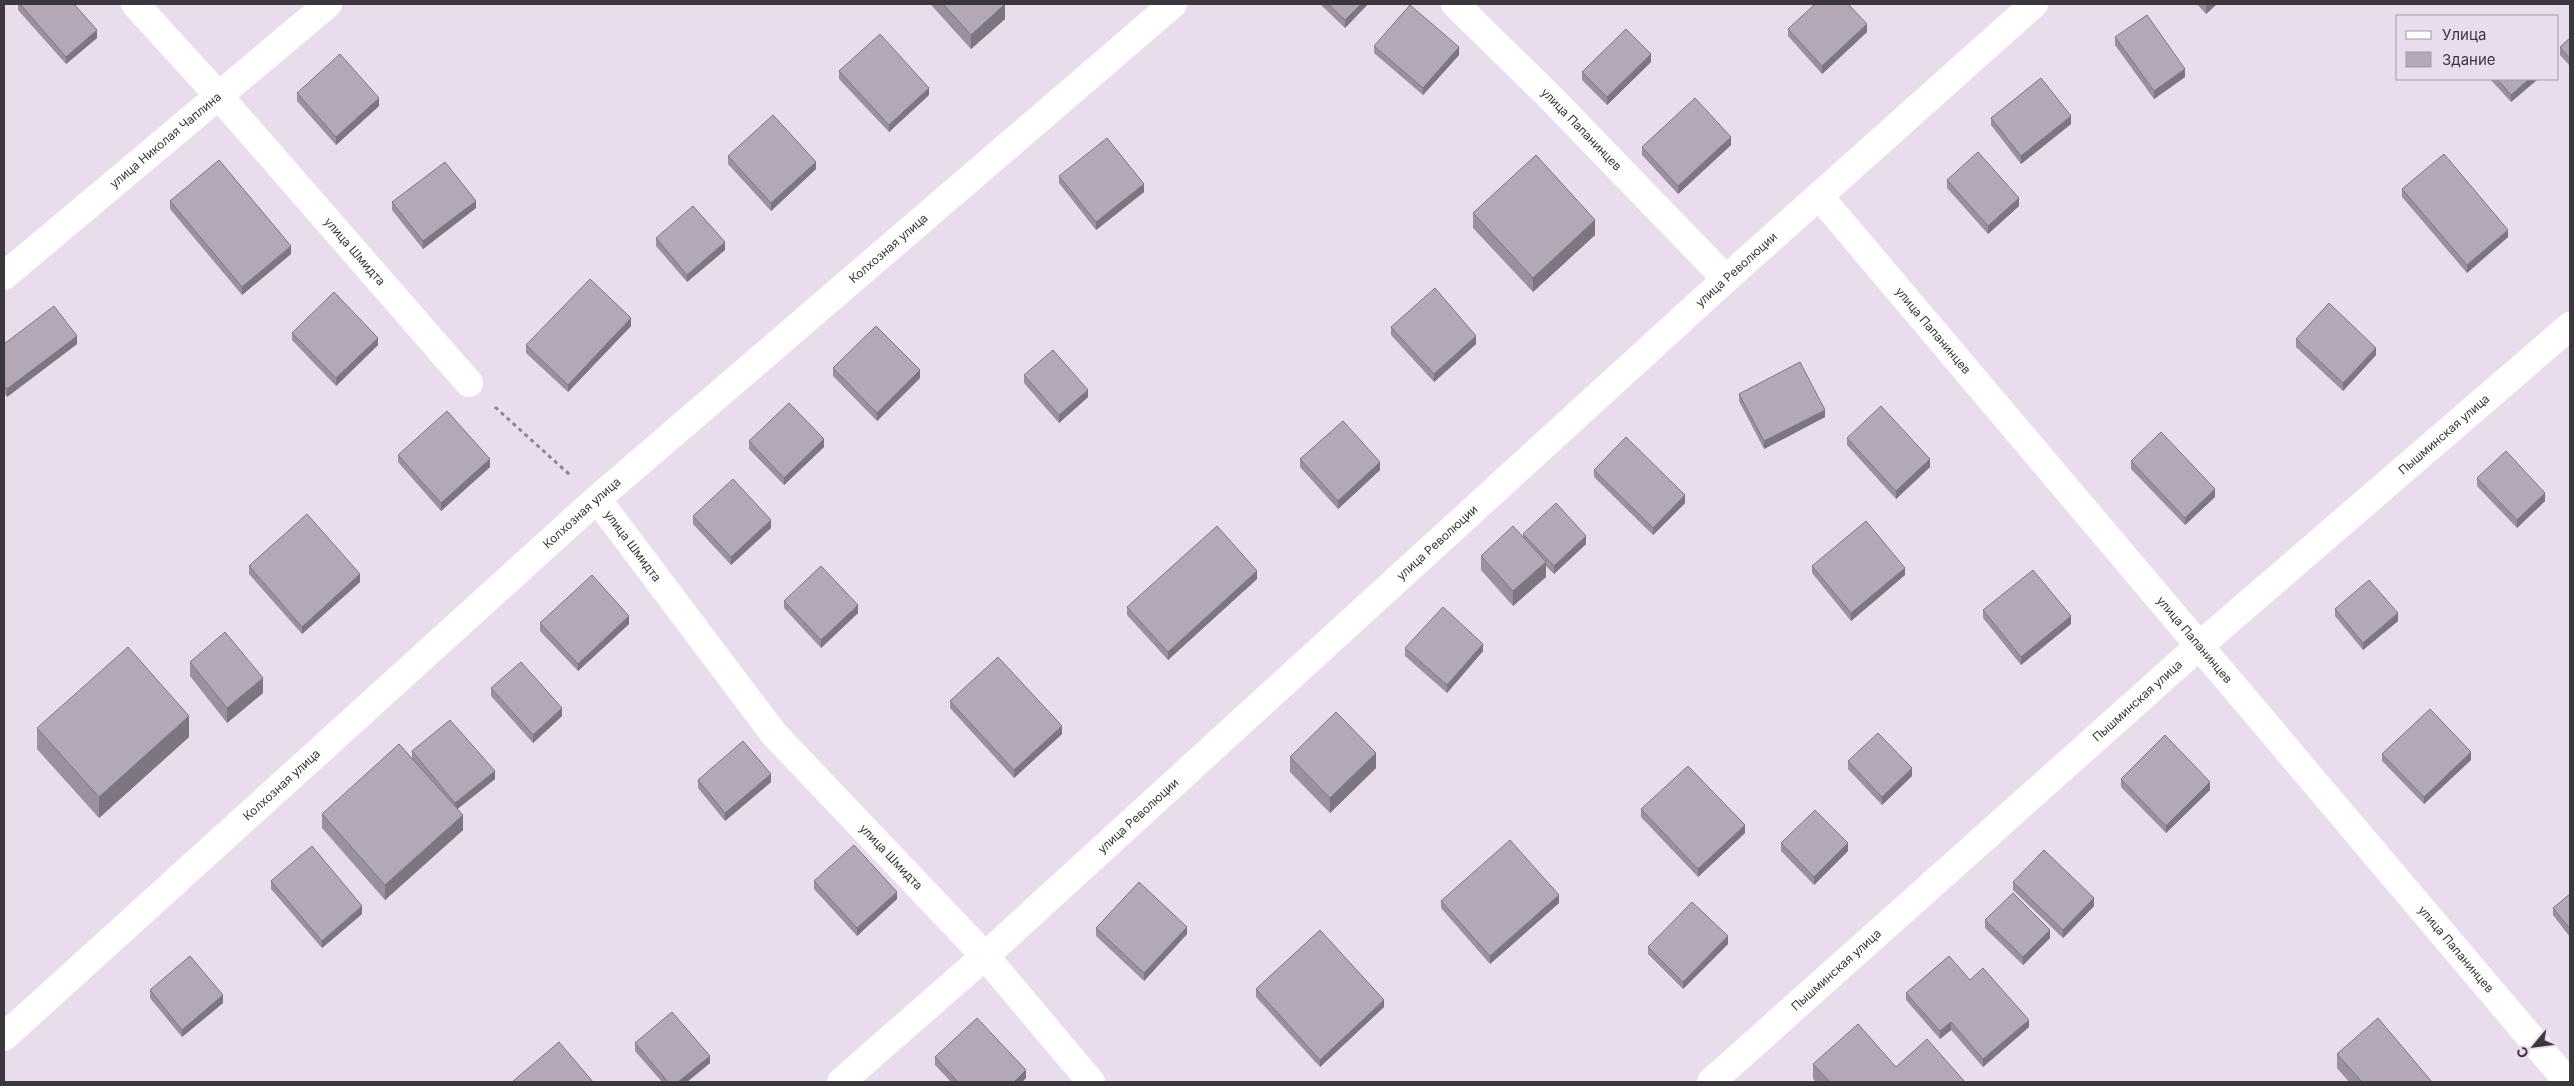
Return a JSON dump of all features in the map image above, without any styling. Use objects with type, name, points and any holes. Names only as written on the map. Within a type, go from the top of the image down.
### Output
[{"type":"street","name":"улица Шмидта","points":[[135,4],[219,96],[468,383]]},
{"type":"street","name":"улица Николая Чаплина","points":[[4,276],[328,4]]},
{"type":"street","name":"Колхозная улица","points":[[4,1037],[597,499],[1174,4]]},
{"type":"street","name":"улица Папанинцев","points":[[1455,4],[1551,98],[1726,279]]},
{"type":"street","name":"улица Революции","points":[[841,1082],[985,956],[1726,279],[2034,4]]},
{"type":"street","name":"улица Папанинцев","points":[[1820,197],[2568,1082]]},
{"type":"street","name":"Пышминская улица","points":[[1711,1082],[2199,646],[2570,326]]},
{"type":"street","name":"улица Шмидта","points":[[597,499],[774,734],[985,956],[1091,1082]]},
{"type":"path","name":"улица Шмидта","points":[[468,383],[597,499]]},
{"type":"building","points":[[20,4],[74,4],[97,30],[66,57]]},
{"type":"building","points":[[943,4],[1005,4],[971,35]]},
{"type":"building","points":[[1328,4],[1361,4],[1345,20]]},
{"type":"building","points":[[1815,4],[1848,4],[1867,24],[1822,66],[1788,29]]},
{"type":"building","points":[[1410,5],[1459,47],[1423,88],[1374,46]]},
{"type":"building","points":[[2147,15],[2185,69],[2154,91],[2115,37]]},
{"type":"building","points":[[1626,29],[1651,54],[1607,97],[1582,72]]},
{"type":"building","points":[[880,34],[929,88],[889,125],[839,71]]},
{"type":"building","points":[[2570,38],[2570,59],[2560,47]]},
{"type":"building","points":[[340,54],[379,98],[336,137],[297,93]]},
{"type":"building","points":[[2041,78],[2071,116],[2021,156],[1991,118]]},
{"type":"building","points":[[2498,80],[2528,80],[2511,95]]},
{"type":"building","points":[[1695,98],[1731,137],[1678,186],[1642,147]]},
{"type":"building","points":[[773,115],[816,162],[771,203],[728,156]]},
{"type":"building","points":[[1107,138],[1144,184],[1096,222],[1059,176]]},
{"type":"building","points":[[1978,152],[2019,198],[1988,226],[1947,180]]},
{"type":"building","points":[[2444,154],[2508,230],[2467,265],[2402,189]]},
{"type":"building","points":[[1536,155],[1595,220],[1533,278],[1473,213]]},
{"type":"building","points":[[219,160],[291,246],[242,287],[170,201]]},
{"type":"building","points":[[445,162],[476,201],[423,241],[392,202]]},
{"type":"building","points":[[693,206],[725,242],[687,275],[656,238]]},
{"type":"building","points":[[590,279],[631,318],[568,385],[526,345]]},
{"type":"building","points":[[1435,288],[1476,336],[1434,374],[1391,327]]},
{"type":"building","points":[[334,292],[378,338],[336,378],[292,333]]},
{"type":"building","points":[[2329,303],[2376,348],[2343,383],[2296,339]]},
{"type":"building","points":[[54,306],[77,336],[7,389],[4,385],[4,344]]},
{"type":"building","points":[[876,326],[920,370],[877,413],[833,368]]},
{"type":"building","points":[[1053,350],[1088,390],[1059,415],[1024,375]]},
{"type":"building","points":[[1800,362],[1825,410],[1764,441],[1739,394]]},
{"type":"building","points":[[789,403],[824,439],[784,478],[749,441]]},
{"type":"building","points":[[1881,406],[1930,459],[1896,491],[1847,438]]},
{"type":"building","points":[[447,411],[490,459],[441,503],[398,455]]},
{"type":"building","points":[[1343,421],[1380,462],[1338,501],[1300,459]]},
{"type":"building","points":[[2161,432],[2215,489],[2185,518],[2131,461]]},
{"type":"building","points":[[1626,437],[1685,495],[1653,528],[1594,470]]},
{"type":"building","points":[[2506,451],[2545,493],[2517,520],[2477,478]]},
{"type":"building","points":[[733,479],[771,520],[731,557],[693,516]]},
{"type":"building","points":[[1556,503],[1586,536],[1554,566],[1523,534]]},
{"type":"building","points":[[307,514],[360,574],[302,627],[249,566]]},
{"type":"building","points":[[1866,521],[1905,568],[1851,613],[1812,566]]},
{"type":"building","points":[[1217,526],[1257,571],[1168,652],[1127,607]]},
{"type":"building","points":[[1513,526],[1546,562],[1513,591],[1481,556]]},
{"type":"building","points":[[821,566],[858,605],[821,640],[784,601]]},
{"type":"building","points":[[2033,570],[2071,616],[2021,657],[1983,610]]},
{"type":"building","points":[[592,575],[629,616],[578,664],[540,623]]},
{"type":"building","points":[[2369,580],[2398,613],[2363,643],[2335,609]]},
{"type":"building","points":[[1443,607],[1483,644],[1447,685],[1405,648]]},
{"type":"building","points":[[225,632],[263,678],[227,708],[190,662]]},
{"type":"building","points":[[128,647],[189,716],[99,797],[37,728]]},
{"type":"building","points":[[998,657],[1062,726],[1014,770],[950,701]]},
{"type":"building","points":[[521,662],[562,708],[533,735],[491,688]]},
{"type":"building","points":[[2430,709],[2471,752],[2424,797],[2382,754]]},
{"type":"building","points":[[1336,712],[1376,753],[1330,798],[1290,757]]},
{"type":"building","points":[[450,720],[495,771],[455,803],[412,751]]},
{"type":"building","points":[[1878,733],[1912,768],[1882,797],[1848,761]]},
{"type":"building","points":[[2165,735],[2210,782],[2166,826],[2121,779]]},
{"type":"building","points":[[743,741],[771,774],[725,813],[698,780]]},
{"type":"building","points":[[399,744],[463,815],[385,885],[322,814]]},
{"type":"building","points":[[1688,766],[1745,825],[1698,869],[1641,809]]},
{"type":"building","points":[[1815,810],[1848,843],[1814,877],[1781,843]]},
{"type":"building","points":[[1510,840],[1559,895],[1490,956],[1441,901]]},
{"type":"building","points":[[854,845],[897,892],[857,928],[814,881]]},
{"type":"building","points":[[312,846],[362,906],[322,941],[271,881]]},
{"type":"building","points":[[2044,850],[2094,898],[2063,930],[2013,882]]},
{"type":"building","points":[[1139,882],[1187,927],[1144,973],[1096,928]]},
{"type":"building","points":[[2013,893],[2050,930],[2023,957],[1985,920]]},
{"type":"building","points":[[2570,894],[2570,929],[2553,908]]},
{"type":"building","points":[[1692,902],[1728,936],[1683,982],[1648,947]]},
{"type":"building","points":[[1320,930],[1384,1000],[1320,1060],[1256,989]]},
{"type":"building","points":[[190,956],[223,995],[182,1030],[150,990]]},
{"type":"building","points":[[1949,956],[1970,980],[1983,968],[2029,1020],[1983,1059],[1951,1022],[1940,1031],[1906,993]]},
{"type":"building","points":[[672,1012],[710,1056],[678,1082],[668,1082],[635,1043]]},
{"type":"building","points":[[977,1018],[1026,1070],[1014,1082],[958,1082],[935,1057]]},
{"type":"building","points":[[2378,1018],[2432,1082],[2362,1082],[2337,1054]]},
{"type":"building","points":[[1858,1024],[1896,1067],[1927,1039],[1965,1082],[1830,1082],[1813,1064]]},
{"type":"building","points":[[559,1042],[593,1082],[512,1082]]}]
